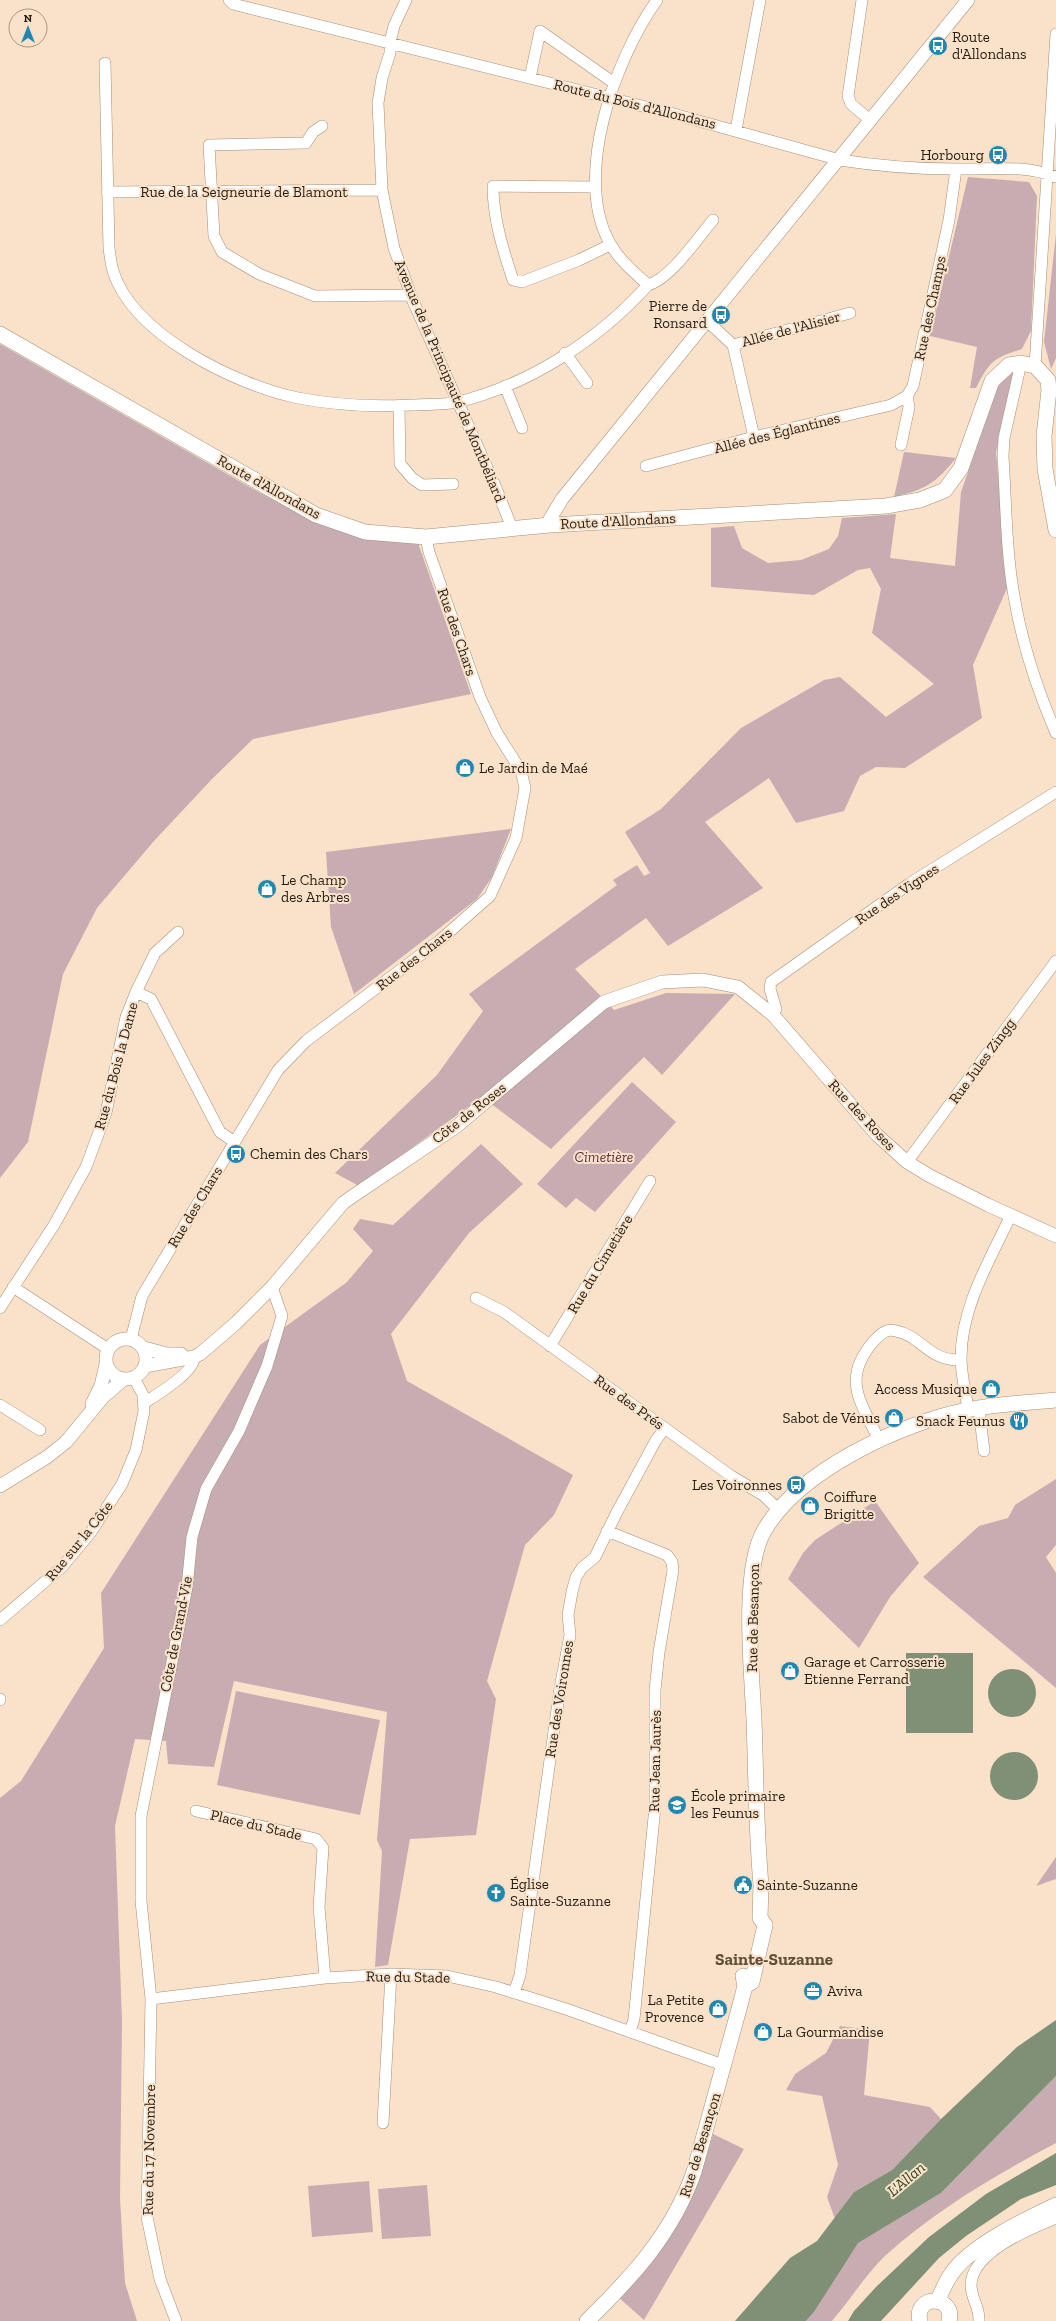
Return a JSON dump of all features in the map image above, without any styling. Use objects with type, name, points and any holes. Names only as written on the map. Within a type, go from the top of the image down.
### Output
[{"type":"main road","name":"Route d'Allondans","points":[[0,334],[316,515],[365,532],[426,537],[550,525],[886,506],[920,500],[945,490],[961,468],[992,381],[1009,365],[1028,364]]},
{"type":"main road","points":[[1028,364],[1048,380],[1049,390],[1044,436],[1045,468],[1056,530]]},
{"type":"main road","name":"Rue de Besançon","points":[[587,2321],[648,2256],[673,2222],[686,2197],[745,1986],[752,1982],[764,1925],[760,1918],[761,1886],[751,1603],[757,1547],[763,1532],[780,1510],[804,1487],[830,1467],[879,1440],[973,1409],[1056,1400]]},
{"type":"main road","points":[[938,2300],[952,2272],[974,2252],[1013,2225],[1056,2205]]},
{"type":"main road","points":[[920,2321],[919,2314],[923,2305],[932,2300],[938,2300],[947,2306],[950,2312],[949,2321]]},
{"type":"street","name":"Route du Bois d'Allondans","points":[[229,0],[233,4],[390,42],[736,130],[840,160],[864,164],[956,169],[998,167],[1052,175]]},
{"type":"street","name":"Avenue de la Principauté de Montbéliard","points":[[406,0],[394,26],[390,42],[390,53],[382,78],[378,103],[382,190],[394,248],[411,295],[496,488],[512,528]]},
{"type":"street","points":[[648,285],[622,261],[610,245],[599,215],[595,187],[600,134],[611,98],[614,82],[626,52],[641,22],[657,0]]},
{"type":"street","points":[[736,130],[760,0]]},
{"type":"street","points":[[862,0],[848,96],[851,104],[870,120]]},
{"type":"street","points":[[550,525],[550,519],[562,499],[706,320],[840,160],[870,120],[968,0]]},
{"type":"street","points":[[530,78],[540,31],[614,82]]},
{"type":"street","points":[[1056,34],[1052,175],[1028,364],[1004,438],[1004,468],[1014,595],[1019,622],[1040,696],[1056,733]]},
{"type":"street","points":[[105,63],[109,248],[113,271],[122,289],[140,313],[163,335],[220,370],[266,389],[298,398],[337,403],[399,405],[457,402],[505,386],[543,369],[565,353],[586,341],[627,308],[648,285],[656,283],[673,266],[713,220]]},
{"type":"street","points":[[322,126],[313,132],[306,143],[209,145],[214,236],[222,252],[259,274],[316,296],[411,295]]},
{"type":"street","name":"Rue des Champs","points":[[901,445],[910,407],[907,396],[913,386],[950,220],[956,169]]},
{"type":"street","points":[[595,187],[493,186],[493,202],[499,233],[513,280],[522,282],[579,260],[610,245]]},
{"type":"street","name":"Rue de la Seigneurie de Blamont","points":[[107,192],[382,190]]},
{"type":"street","name":"Allée de l'Alisier","points":[[733,345],[850,313]]},
{"type":"street","points":[[706,320],[733,345],[754,437]]},
{"type":"street","points":[[565,353],[587,383]]},
{"type":"street","points":[[505,386],[522,428]]},
{"type":"street","name":"Allée des Églantines","points":[[646,466],[754,437],[891,405],[907,396]]},
{"type":"street","points":[[399,405],[400,464],[412,478],[422,485],[454,484]]},
{"type":"street","name":"Rue des Chars","points":[[131,1339],[142,1296],[278,1070],[306,1042],[439,941],[490,896],[516,838],[525,788],[524,782],[480,697],[429,552],[426,537]]},
{"type":"street","name":"Rue des Vignes","points":[[773,1014],[776,1009],[770,989],[771,982],[910,884],[1056,792]]},
{"type":"street","name":"Rue du Bois la Dame","points":[[0,1308],[12,1286],[54,1225],[86,1167],[106,1114],[126,1017],[136,992],[155,953],[178,932]]},
{"type":"street","name":"Rue Jules Zingg","points":[[907,1162],[1056,960]]},
{"type":"street","name":"Côte de Roses","points":[[145,1366],[199,1353],[236,1323],[272,1287],[343,1203],[457,1126],[604,1002],[662,982],[704,980],[738,987],[773,1014]]},
{"type":"street","points":[[136,992],[151,999],[220,1132],[234,1141]]},
{"type":"street","name":"Rue des Roses","points":[[773,1014],[877,1135],[907,1162],[930,1176],[1056,1236]]},
{"type":"street","name":"Rue du Cimetière","points":[[550,1346],[650,1182]]},
{"type":"street","points":[[984,1451],[961,1360],[963,1334],[971,1303],[1011,1215]]},
{"type":"street","points":[[12,1286],[108,1349]]},
{"type":"street","name":"Côte de Grand-Vie","points":[[151,1999],[141,1901],[141,1816],[187,1587],[192,1537],[206,1489],[239,1431],[267,1366],[282,1316],[272,1287]]},
{"type":"street","name":"Rue des Prés","points":[[476,1298],[504,1312],[731,1476],[763,1495],[780,1510]]},
{"type":"street","points":[[879,1440],[856,1390],[855,1374],[865,1352],[882,1332],[890,1330],[898,1331],[935,1356],[944,1359],[961,1360]]},
{"type":"street","points":[[0,1486],[47,1457],[66,1442],[102,1397],[141,1373],[145,1366],[146,1357],[144,1348],[131,1339],[122,1339],[114,1343],[108,1349],[106,1364],[100,1386],[84,1418]]},
{"type":"street","name":"Côte de Roses","points":[[144,1348],[167,1354],[199,1353]]},
{"type":"street","points":[[144,1403],[185,1374],[193,1366],[199,1353]]},
{"type":"street","points":[[106,1364],[113,1374],[129,1379]]},
{"type":"street","name":"Rue sur la Côte","points":[[0,1620],[62,1567],[112,1503],[122,1484],[136,1450],[144,1412],[143,1395],[129,1379]]},
{"type":"street","points":[[0,1405],[40,1430]]},
{"type":"street","name":"Rue des Voironnes","points":[[514,1993],[520,1975],[560,1688],[570,1635],[568,1615],[570,1599],[576,1577],[582,1568],[595,1557],[607,1531],[656,1440],[665,1428]]},
{"type":"street","name":"Rue Jean Jaurès","points":[[607,1531],[667,1555],[672,1562],[673,1570],[656,1682],[655,1807],[634,2019],[630,2032]]},
{"type":"street","name":"Place du Stade","points":[[196,1811],[316,1838],[323,1848],[319,1907],[325,1978]]},
{"type":"street","points":[[383,2123],[391,1974]]},
{"type":"street","name":"Rue du Stade","points":[[151,1999],[325,1978],[391,1974],[447,1976],[496,1987],[723,2065]]},
{"type":"street","name":"Rue du 17 Novembre","points":[[151,1999],[147,2217],[160,2279],[176,2321]]},
{"type":"street","points":[[979,2321],[979,2311],[971,2286],[974,2273],[982,2260],[1004,2243],[1056,2218]]},
{"type":"green space","points":[[968,177],[1029,182],[1037,196],[1031,331],[1022,349],[998,358],[993,362],[985,372],[976,388],[970,388],[977,347],[930,336]]},
{"type":"green space","points":[[1056,234],[1056,358],[1051,369],[1044,342]]},
{"type":"green space","points":[[0,344],[253,489],[319,524],[418,543],[471,694],[253,739],[212,779],[154,841],[97,908],[63,974],[28,1142],[0,1178]]},
{"type":"green space","points":[[1015,371],[996,452],[1008,586],[973,665],[982,718],[905,768],[876,767],[860,776],[844,811],[796,823],[769,778],[705,822],[763,888],[668,946],[646,918],[575,969],[614,1010],[666,993],[735,994],[662,1075],[644,1057],[551,1149],[482,1097],[359,1186],[335,1173],[437,1075],[483,1011],[469,994],[617,885],[613,880],[637,865],[644,876],[650,873],[625,832],[661,809],[741,728],[824,680],[840,677],[886,717],[934,684],[872,633],[881,589],[870,568],[858,570],[814,595],[711,587],[711,528],[734,526],[742,548],[768,563],[801,560],[829,549],[838,536],[842,518],[896,514],[890,558],[955,566],[961,492],[999,384]]},
{"type":"green space","points":[[904,452],[956,458],[936,480],[922,488],[894,497]]},
{"type":"green space","points":[[511,829],[492,877],[477,899],[354,994],[331,927],[326,852]]},
{"type":"green space","name":"Cimetière","points":[[632,1082],[676,1122],[595,1212],[576,1198],[566,1208],[537,1184]]},
{"type":"green space","points":[[481,1144],[523,1184],[469,1233],[391,1334],[407,1381],[573,1475],[554,1515],[525,1545],[487,1681],[496,1699],[476,1835],[410,1839],[388,1965],[375,1967],[382,1851],[377,1840],[387,1712],[234,1681],[214,1767],[168,1764],[166,1741],[135,1739],[115,1826],[122,2021],[120,2199],[125,2283],[137,2321],[0,2321],[0,1798],[21,1781],[104,1648],[101,1593],[260,1345],[347,1282],[373,1251],[353,1229],[360,1219],[393,1225]]},
{"type":"green space","points":[[1056,1479],[1056,1545],[1046,1557],[1056,1573],[1056,1688],[923,1577],[979,1526],[1008,1518],[1015,1505]]},
{"type":"green space","points":[[875,1501],[919,1563],[890,1597],[859,1648],[788,1579],[803,1553],[815,1540]]},
{"type":"green space","points":[[236,1691],[380,1720],[360,1815],[217,1785]]},
{"type":"green space","points":[[1056,1857],[1056,1879],[1036,1886]]},
{"type":"green space","points":[[840,2026],[870,2030],[864,2095],[930,2107],[941,2119],[892,2170],[854,2192],[835,2219],[827,2197],[838,2165],[822,2096],[786,2090],[795,2074],[826,2053]]},
{"type":"green space","points":[[1056,2076],[1056,2143],[989,2180],[946,2208],[905,2238],[879,2262],[832,2321],[806,2321],[814,2312],[857,2243],[941,2193]]},
{"type":"green space","points":[[713,2134],[744,2149],[644,2320],[617,2296],[670,2237],[688,2205],[698,2182]]},
{"type":"green space","points":[[369,2181],[373,2232],[312,2237],[308,2186]]},
{"type":"green space","points":[[427,2185],[431,2236],[382,2239],[378,2189]]},
{"type":"water","points":[[906,1653],[973,1653],[973,1733],[906,1733]]},
{"type":"water","points":[[1012,1669],[1021,1671],[1029,1676],[1034,1684],[1036,1693],[1034,1702],[1029,1710],[1021,1715],[1012,1717],[1003,1715],[995,1710],[990,1702],[988,1693],[990,1684],[995,1676],[1003,1671]]},
{"type":"water","points":[[1014,1752],[1023,1754],[1031,1759],[1036,1767],[1038,1776],[1036,1785],[1031,1793],[1023,1798],[1014,1800],[1005,1798],[997,1793],[992,1785],[990,1776],[992,1767],[997,1759],[1005,1754]]},
{"type":"water","name":"L'Allan","points":[[1056,2020],[1056,2076],[941,2193],[858,2243],[814,2312],[806,2321],[735,2321],[790,2258],[817,2241],[854,2192],[892,2170],[941,2119],[1017,2047]]},
{"type":"water","points":[[1056,2153],[1056,2185],[1021,2199],[966,2236],[939,2258],[881,2321],[848,2321],[854,2311],[876,2287],[929,2237],[986,2194]]},
{"type":"place","name":"Route d'Allondans","points":[[938,46]]},
{"type":"place","name":"Horbourg","points":[[998,155]]},
{"type":"place","name":"Pierre de Ronsard","points":[[721,315]]},
{"type":"place","name":"Le Jardin de Maé","points":[[465,768]]},
{"type":"place","name":"Le Champ des Arbres","points":[[267,889]]},
{"type":"place","name":"Chemin des Chars","points":[[236,1154]]},
{"type":"place","name":"Access Musique","points":[[991,1389]]},
{"type":"place","name":"Sabot de Vénus","points":[[894,1418]]},
{"type":"place","name":"Snack Feunus","points":[[1019,1421]]},
{"type":"place","name":"Les Voironnes","points":[[796,1485]]},
{"type":"place","name":"Coiffure Brigitte","points":[[810,1506]]},
{"type":"place","name":"Garage et Carrosserie Etienne Ferrand","points":[[790,1671]]},
{"type":"place","name":"École primaire les Feunus","points":[[677,1805]]},
{"type":"place","name":"Sainte-Suzanne","points":[[743,1885]]},
{"type":"place","name":"Église Sainte-Suzanne","points":[[496,1893]]},
{"type":"place","name":"Aviva","points":[[813,1991]]},
{"type":"place","name":"La Petite Provence","points":[[718,2009]]},
{"type":"place","name":"La Gourmandise","points":[[763,2032]]},
{"type":"district","name":"Sainte-Suzanne","points":[[774,1959]]}]
